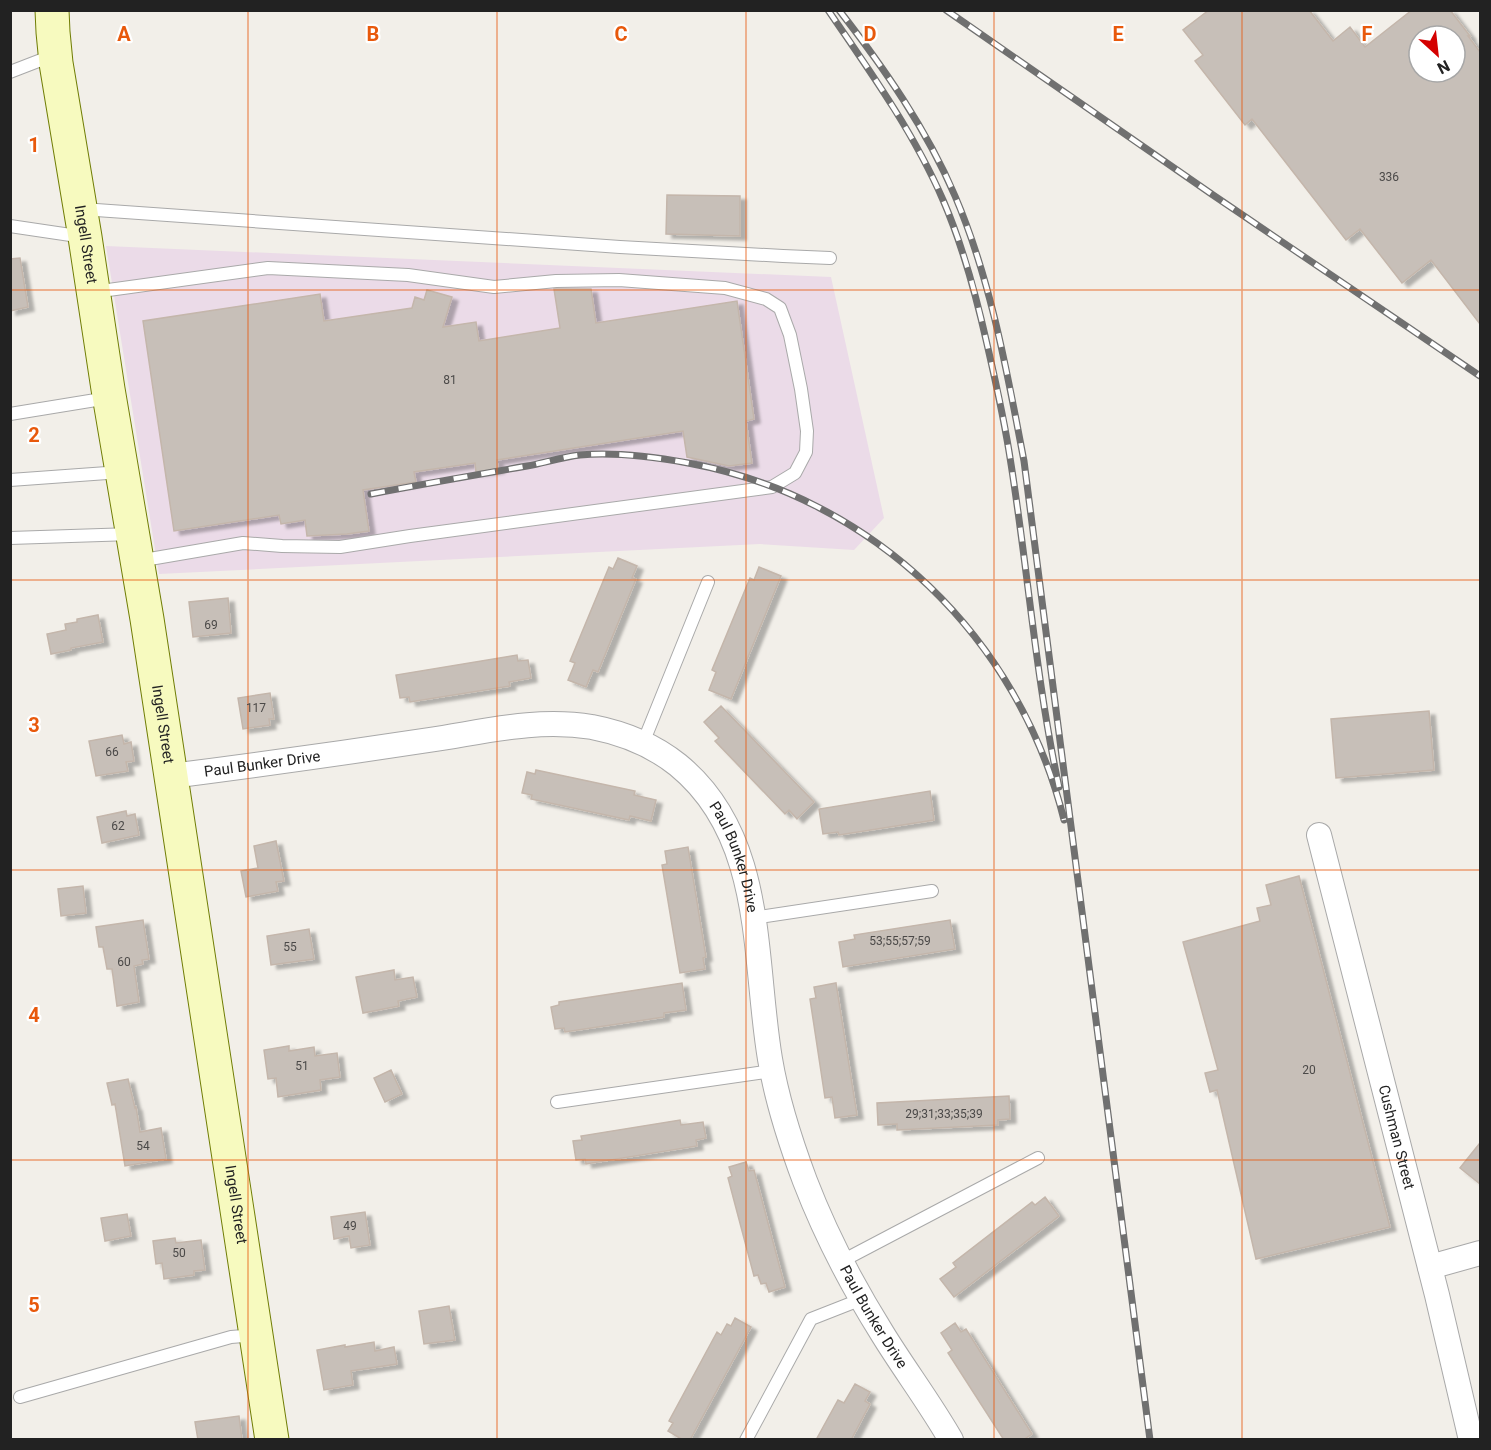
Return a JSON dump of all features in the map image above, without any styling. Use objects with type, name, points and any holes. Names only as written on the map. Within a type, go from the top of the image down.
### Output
[{"type":"street","name":"Ingell Street","points":[[52,10],[55,55],[109,398],[136,547],[272,1440]]},
{"type":"street","name":"Paul Bunker Drive","points":[[171,776],[338,754],[524,724],[565,723],[624,735],[651,746],[689,774],[719,812],[741,860],[753,918],[772,1071],[785,1120],[807,1184],[862,1299],[951,1440]]},
{"type":"street","name":"Cushman Street","points":[[1319,834],[1430,1267],[1471,1440]]},
{"type":"street","points":[[1430,1267],[1480,1253]]},
{"type":"lane","points":[[10,72],[55,55]]},
{"type":"lane","points":[[10,226],[83,223],[830,258]]},
{"type":"lane","points":[[10,538],[136,547],[243,543],[340,547],[772,487],[795,473],[806,452],[807,431],[801,389],[790,334],[780,308],[766,299],[725,288],[619,280],[556,281],[494,287],[408,275],[268,268],[93,292]]},
{"type":"lane","points":[[10,414],[109,398]]},
{"type":"lane","points":[[10,480],[123,472]]},
{"type":"lane","points":[[643,743],[708,582]]},
{"type":"lane","points":[[753,918],[932,891]]},
{"type":"lane","points":[[557,1102],[772,1071]]},
{"type":"lane","points":[[842,1261],[1038,1158]]},
{"type":"lane","points":[[746,1440],[811,1319],[862,1299]]},
{"type":"lane","points":[[20,1396],[231,1337],[257,1335]]},
{"type":"shaded area","points":[[106,246],[831,277],[884,518],[854,550],[760,544],[159,574]]},
{"type":"building","points":[[1209,10],[1309,10],[1333,41],[1350,27],[1365,47],[1412,10],[1450,10],[1461,24],[1407,24],[1407,84],[1467,84],[1467,32],[1480,52],[1480,324],[1431,260],[1402,283],[1360,229],[1346,240],[1252,119],[1245,125],[1195,61],[1203,55],[1183,30]]},
{"type":"building","points":[[667,195],[740,196],[740,236],[666,234]]},
{"type":"building","points":[[20,258],[28,307],[10,311],[10,259]]},
{"type":"building","points":[[554,289],[591,289],[596,323],[737,301],[754,419],[746,421],[752,463],[729,466],[687,457],[683,431],[497,460],[498,469],[476,472],[475,463],[414,472],[416,482],[363,490],[369,531],[307,536],[305,520],[281,524],[279,515],[174,531],[143,321],[320,294],[324,321],[412,308],[415,297],[424,300],[427,290],[452,297],[443,327],[476,322],[479,341],[560,328]]},
{"type":"building","points":[[618,558],[637,566],[632,578],[636,579],[598,672],[593,670],[586,687],[568,680],[575,663],[570,661],[609,567],[613,569]]},
{"type":"building","points":[[759,567],[781,576],[731,699],[709,690],[716,672],[712,670],[750,578],[754,580]]},
{"type":"building","points":[[228,598],[231,633],[193,637],[189,602]]},
{"type":"building","points":[[98,615],[103,642],[51,654],[47,634],[66,630],[65,624],[77,622],[77,619]]},
{"type":"building","points":[[517,655],[518,661],[528,660],[531,678],[509,682],[510,686],[410,702],[409,697],[400,698],[396,675]]},
{"type":"building","points":[[270,693],[274,719],[269,719],[270,725],[243,729],[238,698]]},
{"type":"building","points":[[721,706],[814,802],[797,819],[789,810],[785,814],[715,741],[719,738],[704,722]]},
{"type":"building","points":[[1429,711],[1434,770],[1336,778],[1331,719]]},
{"type":"building","points":[[122,735],[124,744],[131,742],[134,761],[126,762],[128,771],[96,776],[89,741]]},
{"type":"building","points":[[536,770],[635,791],[634,795],[656,800],[651,821],[630,816],[629,820],[531,799],[532,795],[522,793],[527,772],[535,774]]},
{"type":"building","points":[[930,791],[934,820],[839,835],[838,832],[823,834],[819,809]]},
{"type":"building","points":[[126,811],[127,816],[135,814],[139,835],[102,843],[97,817]]},
{"type":"building","points":[[276,841],[284,881],[276,882],[278,891],[246,897],[241,871],[258,868],[254,846]]},
{"type":"building","points":[[688,847],[706,957],[703,958],[705,969],[680,973],[662,865],[667,864],[665,851]]},
{"type":"building","points":[[1299,876],[1390,1227],[1256,1259],[1217,1090],[1210,1092],[1205,1073],[1218,1070],[1183,942],[1260,921],[1257,908],[1271,905],[1266,885]]},
{"type":"building","points":[[83,886],[86,913],[61,916],[58,889]]},
{"type":"building","points":[[143,920],[149,959],[142,960],[143,964],[134,966],[139,1002],[117,1006],[112,969],[107,969],[103,947],[99,947],[96,927]]},
{"type":"building","points":[[950,920],[955,949],[843,967],[839,942],[855,939],[854,935]]},
{"type":"building","points":[[309,929],[314,959],[271,965],[267,936]]},
{"type":"building","points":[[394,970],[395,980],[413,977],[417,997],[398,1001],[399,1006],[363,1013],[356,977]]},
{"type":"building","points":[[682,983],[686,1010],[664,1013],[664,1017],[565,1032],[564,1028],[555,1029],[551,1007],[559,1005],[559,1002]]},
{"type":"building","points":[[836,983],[857,1115],[835,1118],[832,1097],[825,1098],[810,999],[816,998],[814,987]]},
{"type":"building","points":[[289,1046],[289,1051],[314,1047],[315,1056],[337,1053],[340,1077],[320,1080],[321,1090],[278,1097],[276,1078],[268,1079],[264,1050]]},
{"type":"building","points":[[391,1070],[402,1094],[385,1102],[374,1078]]},
{"type":"building","points":[[128,1079],[140,1132],[161,1128],[166,1159],[125,1166],[115,1104],[112,1105],[107,1083]]},
{"type":"building","points":[[1009,1096],[1010,1119],[998,1120],[998,1125],[897,1130],[897,1124],[878,1125],[877,1103]]},
{"type":"building","points":[[680,1120],[681,1125],[703,1122],[706,1138],[696,1140],[697,1146],[586,1164],[585,1159],[576,1160],[573,1141],[582,1140],[581,1136]]},
{"type":"building","points":[[1480,1143],[1480,1184],[1460,1168]]},
{"type":"building","points":[[746,1162],[749,1171],[754,1170],[785,1287],[769,1292],[766,1283],[761,1284],[758,1275],[754,1276],[728,1178],[732,1176],[729,1167]]},
{"type":"building","points":[[1045,1197],[1059,1216],[954,1297],[940,1279],[956,1267],[953,1263],[1032,1202],[1035,1205]]},
{"type":"building","points":[[365,1212],[370,1245],[351,1248],[349,1236],[334,1239],[331,1217]]},
{"type":"building","points":[[127,1214],[131,1236],[105,1241],[101,1218]]},
{"type":"building","points":[[175,1238],[176,1243],[201,1240],[205,1270],[194,1271],[194,1275],[164,1279],[162,1263],[156,1264],[153,1241]]},
{"type":"building","points":[[449,1306],[455,1340],[424,1344],[419,1311]]},
{"type":"building","points":[[735,1318],[751,1327],[690,1440],[683,1440],[668,1431],[673,1423],[669,1421],[717,1332],[721,1335],[727,1324],[731,1326]]},
{"type":"building","points":[[955,1323],[961,1332],[966,1329],[1032,1434],[1023,1440],[1004,1440],[948,1353],[952,1350],[941,1333]]},
{"type":"building","points":[[374,1342],[375,1351],[394,1347],[397,1364],[351,1371],[353,1385],[324,1390],[317,1350]]},
{"type":"building","points":[[855,1384],[870,1392],[865,1401],[870,1404],[851,1440],[816,1440],[838,1400],[844,1403]]},
{"type":"building","points":[[239,1416],[242,1440],[198,1440],[195,1422]]},
{"type":"railway","points":[[828,10],[860,56],[919,151],[950,217],[968,271],[983,326],[1006,433],[1038,666],[1059,787]]},
{"type":"railway","points":[[839,10],[903,99],[944,171],[979,260],[997,327],[1024,461],[1150,1440]]},
{"type":"railway","points":[[946,10],[1480,376]]},
{"type":"railway","points":[[371,494],[573,456],[607,454],[688,463],[756,481],[819,508],[877,543],[929,586],[974,636],[1012,692],[1043,754],[1064,820]]}]
